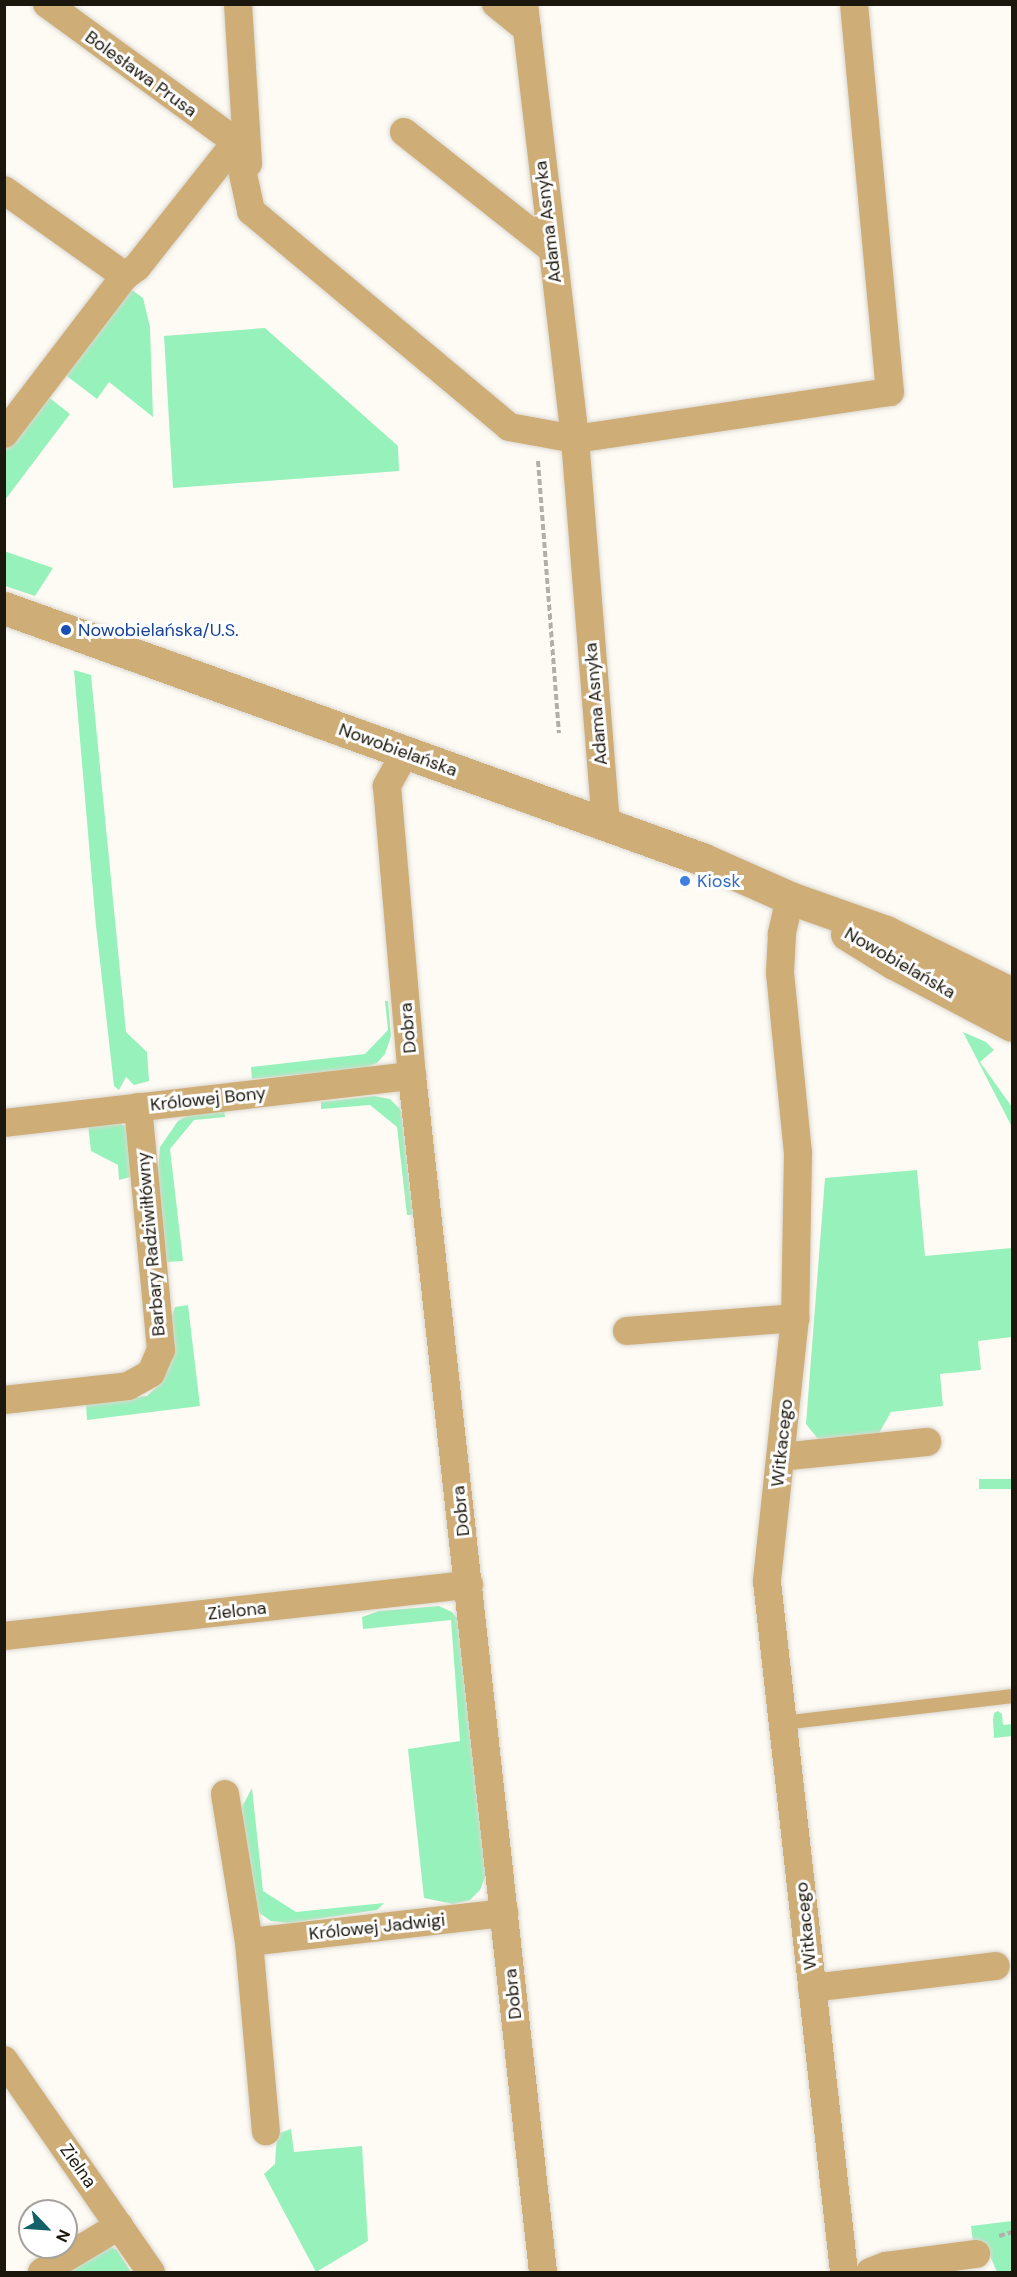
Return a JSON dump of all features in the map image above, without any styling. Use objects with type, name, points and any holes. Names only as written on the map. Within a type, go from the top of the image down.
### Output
[{"type":"street","name":"Bolesława Prusa","points":[[46,4],[81,18],[236,142]]},
{"type":"street","points":[[238,4],[251,211]]},
{"type":"street","points":[[496,4],[526,17]]},
{"type":"street","points":[[236,142],[251,211],[509,427],[575,440],[890,392],[854,4]]},
{"type":"street","name":"Adama Asnyka","points":[[526,17],[575,440],[606,824]]},
{"type":"street","points":[[404,132],[551,248]]},
{"type":"street","points":[[4,434],[125,276],[137,267],[236,142]]},
{"type":"street","points":[[4,190],[125,276]]},
{"type":"street","name":"Nowobielańska","points":[[4,608],[702,859],[790,898],[886,932],[1009,989]]},
{"type":"street","name":"Dobra","points":[[405,753],[387,786],[412,1077],[543,2272]]},
{"type":"street","name":"Nowobielańska","points":[[790,898],[894,963],[1012,1025]]},
{"type":"street","name":"Witkacego","points":[[790,898],[782,934],[780,973],[798,1154],[795,1318],[767,1582],[844,2272]]},
{"type":"street","name":"Królowej Bony","points":[[4,1123],[412,1077]]},
{"type":"street","name":"Barbary Radziwiłłówny","points":[[4,1400],[128,1386],[151,1373],[161,1350],[138,1107]]},
{"type":"street","points":[[627,1331],[795,1318]]},
{"type":"street","points":[[781,1457],[927,1443]]},
{"type":"street","name":"Zielona","points":[[4,1636],[469,1585]]},
{"type":"street","points":[[225,1794],[249,1942],[266,2131]]},
{"type":"street","name":"Królowej Jadwigi","points":[[249,1942],[504,1913]]},
{"type":"street","name":"Witkacego","points":[[812,1988],[996,1966]]},
{"type":"street","name":"Zielna","points":[[4,2060],[152,2272]]},
{"type":"street","points":[[42,2272],[120,2226]]},
{"type":"street","points":[[870,2272],[886,2266],[976,2254]]},
{"type":"lane","points":[[783,1723],[1012,1696]]},
{"type":"path","points":[[536,434],[559,733]]},
{"type":"green space","points":[[132,290],[143,298],[150,327],[153,417],[109,382],[97,399],[68,377],[65,370]]},
{"type":"green space","points":[[265,328],[398,446],[399,471],[173,488],[164,336]]},
{"type":"green space","points":[[46,395],[70,414],[5,500],[5,451]]},
{"type":"green space","points":[[4,551],[53,568],[35,596],[5,586]]},
{"type":"green space","points":[[74,670],[91,675],[126,1032],[147,1052],[149,1081],[134,1085],[126,1077],[119,1090],[114,1086],[96,926]]},
{"type":"green space","points":[[385,1001],[388,1001],[391,1036],[385,1054],[377,1063],[364,1068],[252,1079],[251,1067],[365,1054],[388,1030]]},
{"type":"green space","points":[[963,1032],[986,1042],[994,1050],[980,1062],[1012,1107],[1012,1127]]},
{"type":"green space","points":[[374,1096],[390,1099],[401,1110],[413,1215],[407,1215],[397,1127],[370,1105],[321,1109],[321,1102]]},
{"type":"green space","points":[[224,1109],[225,1117],[194,1120],[170,1149],[183,1261],[167,1262],[158,1172],[160,1147],[178,1121],[193,1112]]},
{"type":"green space","points":[[113,1121],[125,1126],[133,1136],[130,1177],[119,1180],[118,1165],[91,1151],[88,1125]]},
{"type":"green space","points":[[917,1170],[925,1256],[1012,1248],[1012,1337],[978,1341],[981,1370],[940,1374],[943,1406],[891,1412],[879,1433],[818,1439],[806,1424],[825,1178]]},
{"type":"green space","points":[[188,1305],[200,1406],[87,1420],[86,1403],[147,1396],[161,1383],[174,1355],[172,1316],[175,1307]]},
{"type":"green space","points":[[979,1479],[1012,1479],[1012,1489],[979,1489]]},
{"type":"green space","points":[[439,1606],[452,1612],[460,1622],[487,1872],[480,1890],[470,1900],[453,1904],[424,1898],[408,1749],[460,1741],[451,1620],[363,1629],[362,1617],[379,1611]]},
{"type":"green space","points":[[998,1711],[1002,1714],[1003,1725],[1012,1724],[1012,1736],[994,1738],[993,1719],[994,1713]]},
{"type":"green space","points":[[252,1788],[263,1891],[296,1912],[384,1903],[377,1910],[289,1923],[271,1921],[255,1910],[250,1893],[242,1807]]},
{"type":"green space","points":[[291,2129],[294,2152],[362,2146],[368,2241],[316,2272],[264,2174],[275,2164],[277,2134]]},
{"type":"green space","points":[[1012,2221],[1012,2272],[997,2272],[987,2249],[974,2250],[971,2226]]},
{"type":"green space","points":[[111,2247],[117,2250],[131,2272],[62,2272],[101,2249]]},
{"type":"place","name":"Nowobielańska/U.S.","points":[[66,630]]},
{"type":"place","name":"Kiosk","points":[[685,881]]}]
